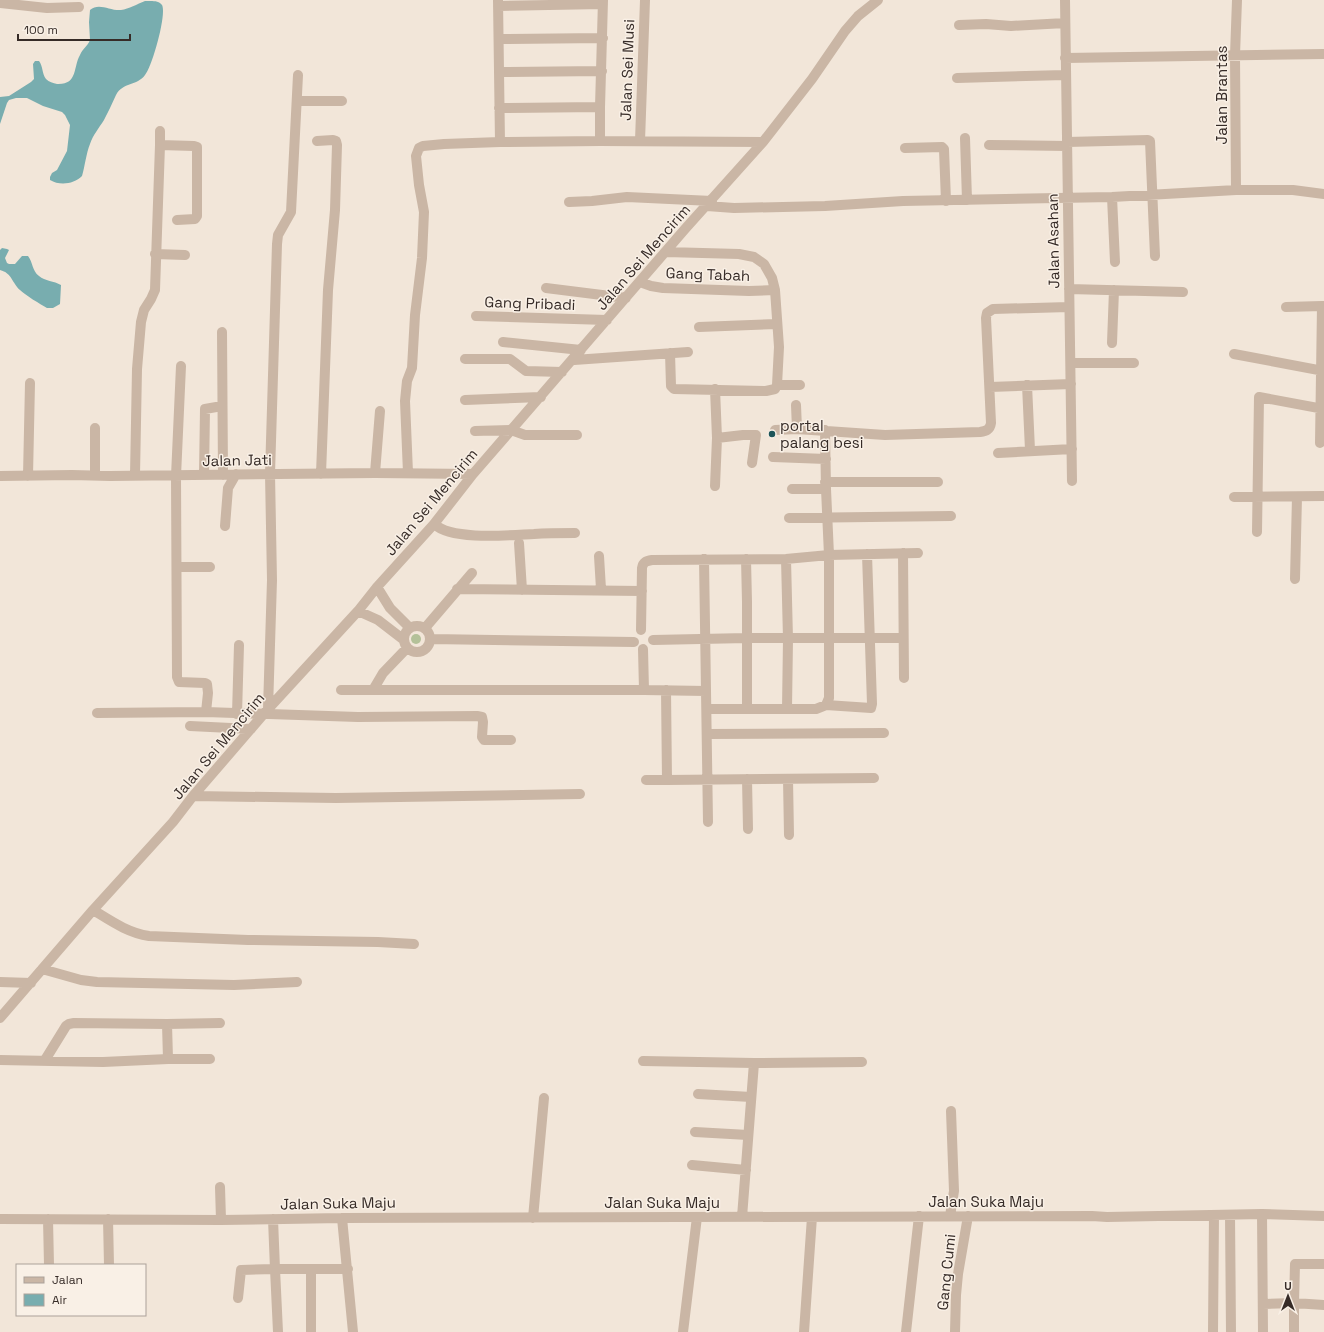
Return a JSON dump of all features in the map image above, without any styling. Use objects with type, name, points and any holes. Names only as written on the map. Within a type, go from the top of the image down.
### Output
[{"type":"street","name":"Jalan Sei Musi","points":[[640,141],[645,0]]},
{"type":"street","name":"Jalan Sei Mencirim","points":[[0,1018],[93,910],[173,822],[193,796],[251,729],[358,611],[377,587],[434,524],[511,430],[574,360],[626,298],[763,142],[812,79],[845,31],[858,16],[878,0]]},
{"type":"street","name":"Jalan Asahan","points":[[1065,0],[1072,481]]},
{"type":"street","name":"Jalan Brantas","points":[[1236,190],[1235,55],[1237,0]]},
{"type":"street","points":[[500,142],[498,3],[603,2],[600,141]]},
{"type":"street","points":[[0,3],[28,3],[47,8],[79,7]]},
{"type":"street","points":[[959,25],[986,24],[1011,26],[1065,23]]},
{"type":"street","points":[[499,39],[603,38]]},
{"type":"street","points":[[1065,58],[1324,54]]},
{"type":"street","points":[[499,72],[602,71]]},
{"type":"street","points":[[266,712],[272,580],[270,474],[277,244],[278,235],[291,212],[298,101],[298,75]]},
{"type":"street","points":[[957,78],[1065,75]]},
{"type":"street","points":[[298,101],[342,101]]},
{"type":"street","points":[[500,108],[600,107]]},
{"type":"street","points":[[135,475],[137,369],[141,322],[144,310],[152,299],[155,290],[160,131]]},
{"type":"street","points":[[965,138],[967,200]]},
{"type":"street","points":[[317,141],[333,140],[336,141],[337,145],[335,210],[328,298],[320,474]]},
{"type":"street","points":[[989,145],[1149,141],[1151,143],[1155,256]]},
{"type":"street","points":[[408,473],[405,401],[407,381],[412,368],[415,315],[422,258],[424,212],[419,185],[417,152],[419,148],[428,145],[500,142],[763,142]]},
{"type":"street","points":[[160,145],[197,147],[197,216],[193,220],[177,220]]},
{"type":"street","points":[[905,148],[944,148],[946,201]]},
{"type":"street","points":[[569,202],[598,201],[627,197],[710,203],[734,208],[854,205],[903,201],[1112,197],[1236,190],[1293,190],[1324,194]]},
{"type":"street","points":[[1112,197],[1115,262]]},
{"type":"street","points":[[666,252],[730,254],[754,257],[764,264],[772,278],[775,290],[779,348],[777,385],[775,389],[766,391],[672,388],[670,353]]},
{"type":"street","points":[[155,254],[185,255]]},
{"type":"street","name":"Gang Tabah","points":[[640,282],[663,288],[749,291],[775,290]]},
{"type":"street","points":[[546,288],[626,298]]},
{"type":"street","points":[[1069,289],[1183,292]]},
{"type":"street","points":[[1112,342],[1114,290]]},
{"type":"street","points":[[1286,308],[1323,306],[1322,409],[1320,443]]},
{"type":"street","points":[[775,430],[825,430],[885,435],[986,431],[990,428],[991,423],[987,313],[993,309],[1069,307]]},
{"type":"street","name":"Gang Pribadi","points":[[476,316],[607,320]]},
{"type":"street","points":[[699,327],[777,324]]},
{"type":"street","points":[[222,332],[223,475]]},
{"type":"street","points":[[503,342],[581,350]]},
{"type":"street","points":[[574,360],[688,352]]},
{"type":"street","points":[[1234,354],[1322,371]]},
{"type":"street","points":[[465,359],[510,359],[526,371],[562,372]]},
{"type":"street","points":[[1071,363],[1134,363]]},
{"type":"street","points":[[181,366],[176,476],[177,677],[179,682],[207,684],[208,693],[206,712]]},
{"type":"street","points":[[28,476],[30,383]]},
{"type":"street","points":[[990,387],[1071,384]]},
{"type":"street","points":[[777,385],[800,385]]},
{"type":"street","points":[[1027,385],[1030,450]]},
{"type":"street","points":[[715,389],[717,438],[715,486]]},
{"type":"street","points":[[465,400],[541,397]]},
{"type":"street","points":[[1257,532],[1259,397],[1322,409]]},
{"type":"street","points":[[796,405],[797,429]]},
{"type":"street","points":[[204,475],[205,409],[222,406]]},
{"type":"street","points":[[375,473],[380,411]]},
{"type":"street","points":[[95,475],[96,428]]},
{"type":"street","points":[[475,431],[511,430],[526,435],[577,435]]},
{"type":"street","points":[[825,430],[825,485],[829,555],[828,698],[826,705]]},
{"type":"street","points":[[717,438],[756,435],[752,463]]},
{"type":"street","points":[[998,453],[1030,450],[1072,449]]},
{"type":"street","points":[[773,458],[826,459]]},
{"type":"street","name":"Jalan Jati","points":[[0,476],[176,476],[375,473],[474,474]]},
{"type":"street","points":[[225,526],[228,488],[236,474]]},
{"type":"street","points":[[792,489],[825,485],[938,482]]},
{"type":"street","points":[[1234,497],[1324,496]]},
{"type":"street","points":[[1295,579],[1297,497]]},
{"type":"street","points":[[789,518],[951,516]]},
{"type":"street","points":[[434,524],[450,532],[466,534],[519,535],[575,533]]},
{"type":"street","points":[[519,543],[522,590]]},
{"type":"street","points":[[903,553],[904,678]]},
{"type":"street","points":[[641,630],[642,568],[646,561],[918,553]]},
{"type":"street","points":[[707,709],[816,709],[826,705],[869,709],[872,707],[867,554]]},
{"type":"street","points":[[599,556],[600,589]]},
{"type":"street","points":[[786,558],[788,639],[787,709]]},
{"type":"street","points":[[704,559],[708,822]]},
{"type":"street","points":[[746,559],[747,709]]},
{"type":"street","points":[[177,567],[210,568]]},
{"type":"street","points":[[425,628],[472,573]]},
{"type":"street","points":[[377,587],[390,608],[410,628]]},
{"type":"street","points":[[457,589],[642,590]]},
{"type":"street","points":[[378,620],[390,608]]},
{"type":"street","points":[[358,611],[378,620],[406,644],[411,651],[420,652],[428,647],[431,639],[425,628],[417,625],[410,628],[406,632],[406,644],[383,673],[373,690]]},
{"type":"street","points":[[634,642],[636,633],[641,630],[650,633],[653,640]]},
{"type":"street","points":[[653,640],[747,638],[903,638]]},
{"type":"street","points":[[431,639],[634,642]]},
{"type":"street","points":[[634,642],[638,647],[644,649],[649,647],[653,640]]},
{"type":"street","points":[[237,714],[239,645]]},
{"type":"street","points":[[644,649],[644,690]]},
{"type":"street","points":[[341,690],[706,691]]},
{"type":"street","points":[[666,690],[667,780]]},
{"type":"street","points":[[97,713],[206,712],[237,714],[266,712],[358,717],[477,716],[482,717],[482,737],[484,740],[511,740]]},
{"type":"street","points":[[190,726],[251,729]]},
{"type":"street","points":[[707,734],[884,733]]},
{"type":"street","points":[[646,780],[874,778]]},
{"type":"street","points":[[747,779],[748,829]]},
{"type":"street","points":[[788,779],[789,835]]},
{"type":"street","points":[[193,796],[336,798],[580,794]]},
{"type":"street","points":[[93,910],[138,935],[248,940],[414,944]]},
{"type":"street","points":[[42,969],[81,980],[97,982],[234,984],[297,982]]},
{"type":"street","points":[[0,982],[30,983]]},
{"type":"street","points":[[45,1060],[69,1024],[74,1022],[167,1024],[220,1023]]},
{"type":"street","points":[[167,1024],[168,1059]]},
{"type":"street","points":[[0,1060],[103,1062],[210,1059]]},
{"type":"street","points":[[643,1061],[754,1063],[862,1062]]},
{"type":"street","points":[[742,1217],[754,1063]]},
{"type":"street","points":[[698,1094],[751,1097]]},
{"type":"street","points":[[533,1218],[544,1098]]},
{"type":"street","points":[[950,1216],[954,1191],[951,1112]]},
{"type":"street","points":[[695,1132],[748,1135]]},
{"type":"street","points":[[692,1166],[746,1170]]},
{"type":"street","points":[[220,1187],[221,1220]]},
{"type":"street","points":[[1262,1214],[1263,1332]]},
{"type":"street","name":"Jalan Suka Maju","points":[[0,1219],[221,1220],[342,1218],[919,1216],[1107,1217],[1262,1214],[1324,1216]]},
{"type":"street","points":[[1213,1332],[1214,1215]]},
{"type":"street","points":[[1230,1215],[1231,1332]]},
{"type":"street","points":[[906,1332],[919,1216]]},
{"type":"street","name":"Gang Cumi","points":[[955,1332],[958,1274],[968,1216]]},
{"type":"street","points":[[683,1332],[697,1217]]},
{"type":"street","points":[[804,1332],[812,1217]]},
{"type":"street","points":[[342,1218],[353,1332]]},
{"type":"street","points":[[48,1219],[49,1264]]},
{"type":"street","points":[[108,1219],[109,1264]]},
{"type":"street","points":[[273,1219],[278,1332]]},
{"type":"street","points":[[1294,1332],[1295,1264],[1324,1264]]},
{"type":"street","points":[[311,1269],[311,1332]]},
{"type":"street","points":[[238,1298],[241,1270],[348,1269]]},
{"type":"street","points":[[1263,1304],[1324,1304]]},
{"type":"green space","points":[[414,634],[418,634],[420,635],[420,643],[414,644],[411,641],[411,637]]},
{"type":"water","points":[[145,1],[155,1],[161,3],[163,10],[161,29],[148,70],[142,78],[122,88],[116,95],[104,120],[91,141],[82,176],[75,181],[67,183],[58,183],[50,180],[52,173],[57,170],[67,151],[70,125],[65,115],[62,112],[43,106],[27,98],[16,98],[9,100],[7,103],[0,124],[0,97],[9,96],[34,79],[33,64],[35,61],[39,61],[48,81],[57,84],[64,84],[68,82],[74,74],[81,53],[90,40],[90,10],[101,7],[121,10],[130,8]]},
{"type":"water","points":[[2,248],[9,250],[5,258],[7,263],[15,264],[22,256],[28,256],[35,272],[39,276],[61,285],[60,304],[53,308],[47,308],[20,290],[7,273],[0,270],[0,250]]},
{"type":"place","name":"portal palang besi","points":[[772,434]]}]
